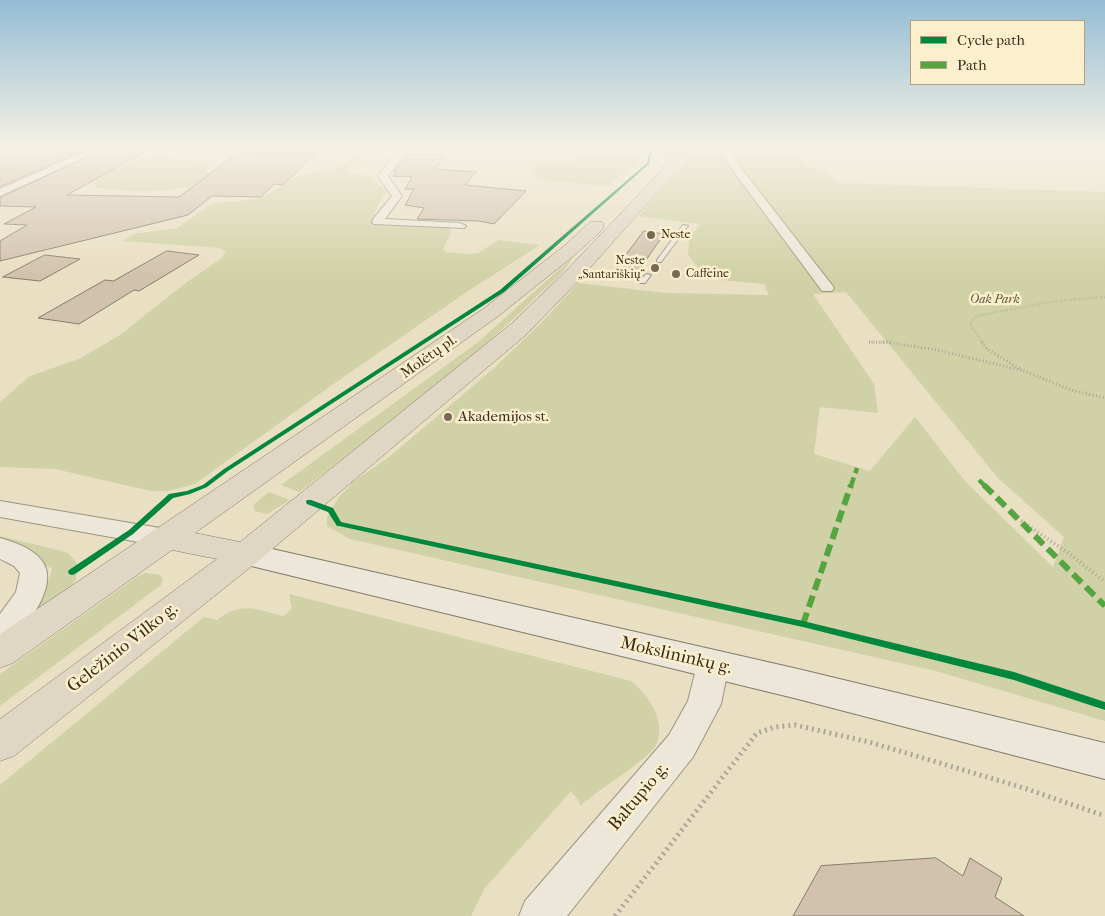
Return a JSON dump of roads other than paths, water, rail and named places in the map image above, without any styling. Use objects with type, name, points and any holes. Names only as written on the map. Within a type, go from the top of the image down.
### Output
[{"type":"highway","name":"Molėtų pl.","points":[[166,538],[399,378],[523,289],[570,250],[633,190]]},
{"type":"highway","points":[[0,653],[166,538],[246,554],[518,329],[574,274],[652,190]]},
{"type":"highway","name":"Geležinio Vilko g.","points":[[0,743],[246,554]]},
{"type":"main road","name":"Mokslininkų g.","points":[[246,554],[714,665],[1105,761]]},
{"type":"street","points":[[395,190],[397,196],[378,222],[460,226]]},
{"type":"street","points":[[752,190],[827,288]]},
{"type":"street","points":[[0,508],[166,538]]},
{"type":"street","points":[[0,547],[30,564],[35,575],[31,594],[0,634]]},
{"type":"street","name":"Baltupio g.","points":[[540,916],[680,746],[704,704],[714,665]]},
{"type":"lane","points":[[659,261],[685,226]]},
{"type":"lane","points":[[643,282],[648,275]]},
{"type":"place","name":"Neste","points":[[651,235]]},
{"type":"place","name":"Neste „Santariškių“","points":[[655,268]]},
{"type":"place","name":"Caffeine","points":[[676,274]]},
{"type":"place","name":"Akademijos st.","points":[[448,417]]},
{"type":"park label","name":"Oak Park","points":[[995,300]]}]
